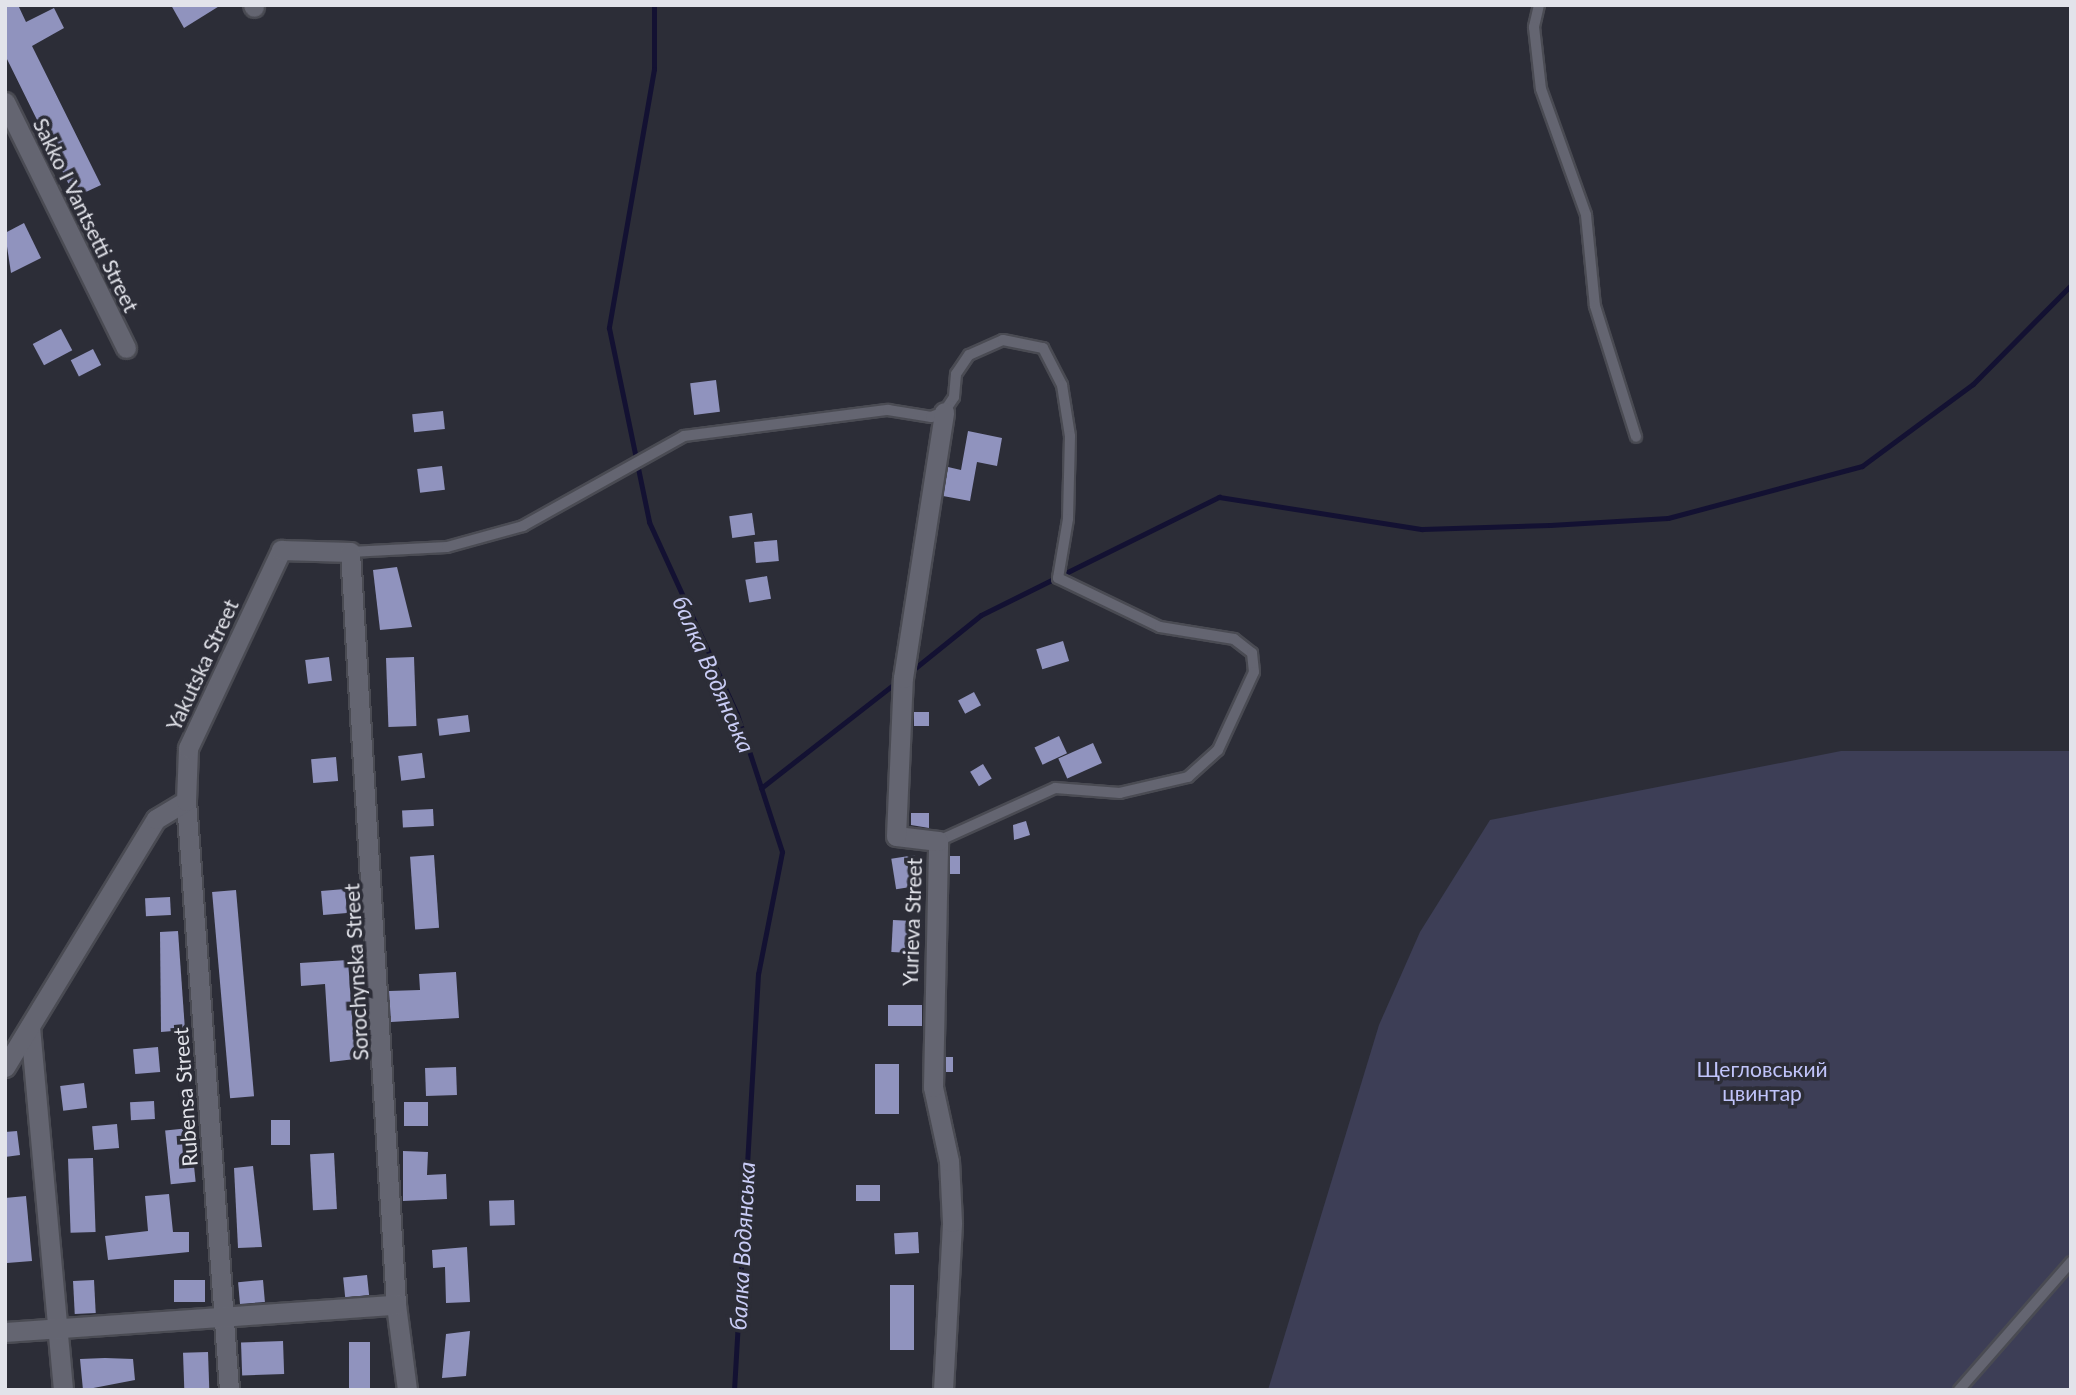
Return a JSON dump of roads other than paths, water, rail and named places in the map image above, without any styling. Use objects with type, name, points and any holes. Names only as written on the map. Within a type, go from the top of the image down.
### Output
[{"type":"street","name":"Sakko I Vantsetti Street","points":[[5,102],[126,348]]},
{"type":"street","name":"Yurieva Street","points":[[943,1390],[952,1222],[949,1161],[933,1087],[938,841],[895,836],[903,678],[944,412]]},
{"type":"street","name":"Yakutska Street","points":[[186,801],[188,748],[281,550],[350,552]]},
{"type":"street","name":"Sorochynska Street","points":[[350,552],[396,1306],[407,1390]]},
{"type":"street","points":[[5,1067],[156,819],[186,801]]},
{"type":"street","name":"Rubensa Street","points":[[186,801],[229,1390]]},
{"type":"street","points":[[30,1027],[63,1390]]},
{"type":"street","points":[[5,1332],[396,1306]]},
{"type":"lane","points":[[1539,5],[1534,27],[1541,89],[1586,215],[1595,306],[1636,437]]},
{"type":"lane","points":[[350,552],[447,547],[523,526],[645,453],[684,436],[799,419],[888,410],[944,412],[969,355],[1003,340],[1043,348],[1062,385],[1070,436],[1068,519],[1058,578],[1160,627],[1234,639],[1255,663],[1231,730],[1188,777],[1120,793],[1055,788],[938,841]]},
{"type":"lane","points":[[1959,1390],[2071,1262]]},
{"type":"waterway","name":"балка Водянська","points":[[654,5],[654,69],[609,328],[649,522],[737,714],[782,852],[758,974],[734,1390]]},
{"type":"waterway","points":[[909,673],[981,615],[1219,497],[1422,529],[1550,525],[1668,518],[1862,466],[1973,384],[2071,285]]},
{"type":"waterway","points":[[761,788],[898,681]]},
{"type":"park label","name":"Щегловський цвинтар","points":[[1762,1081]]}]
